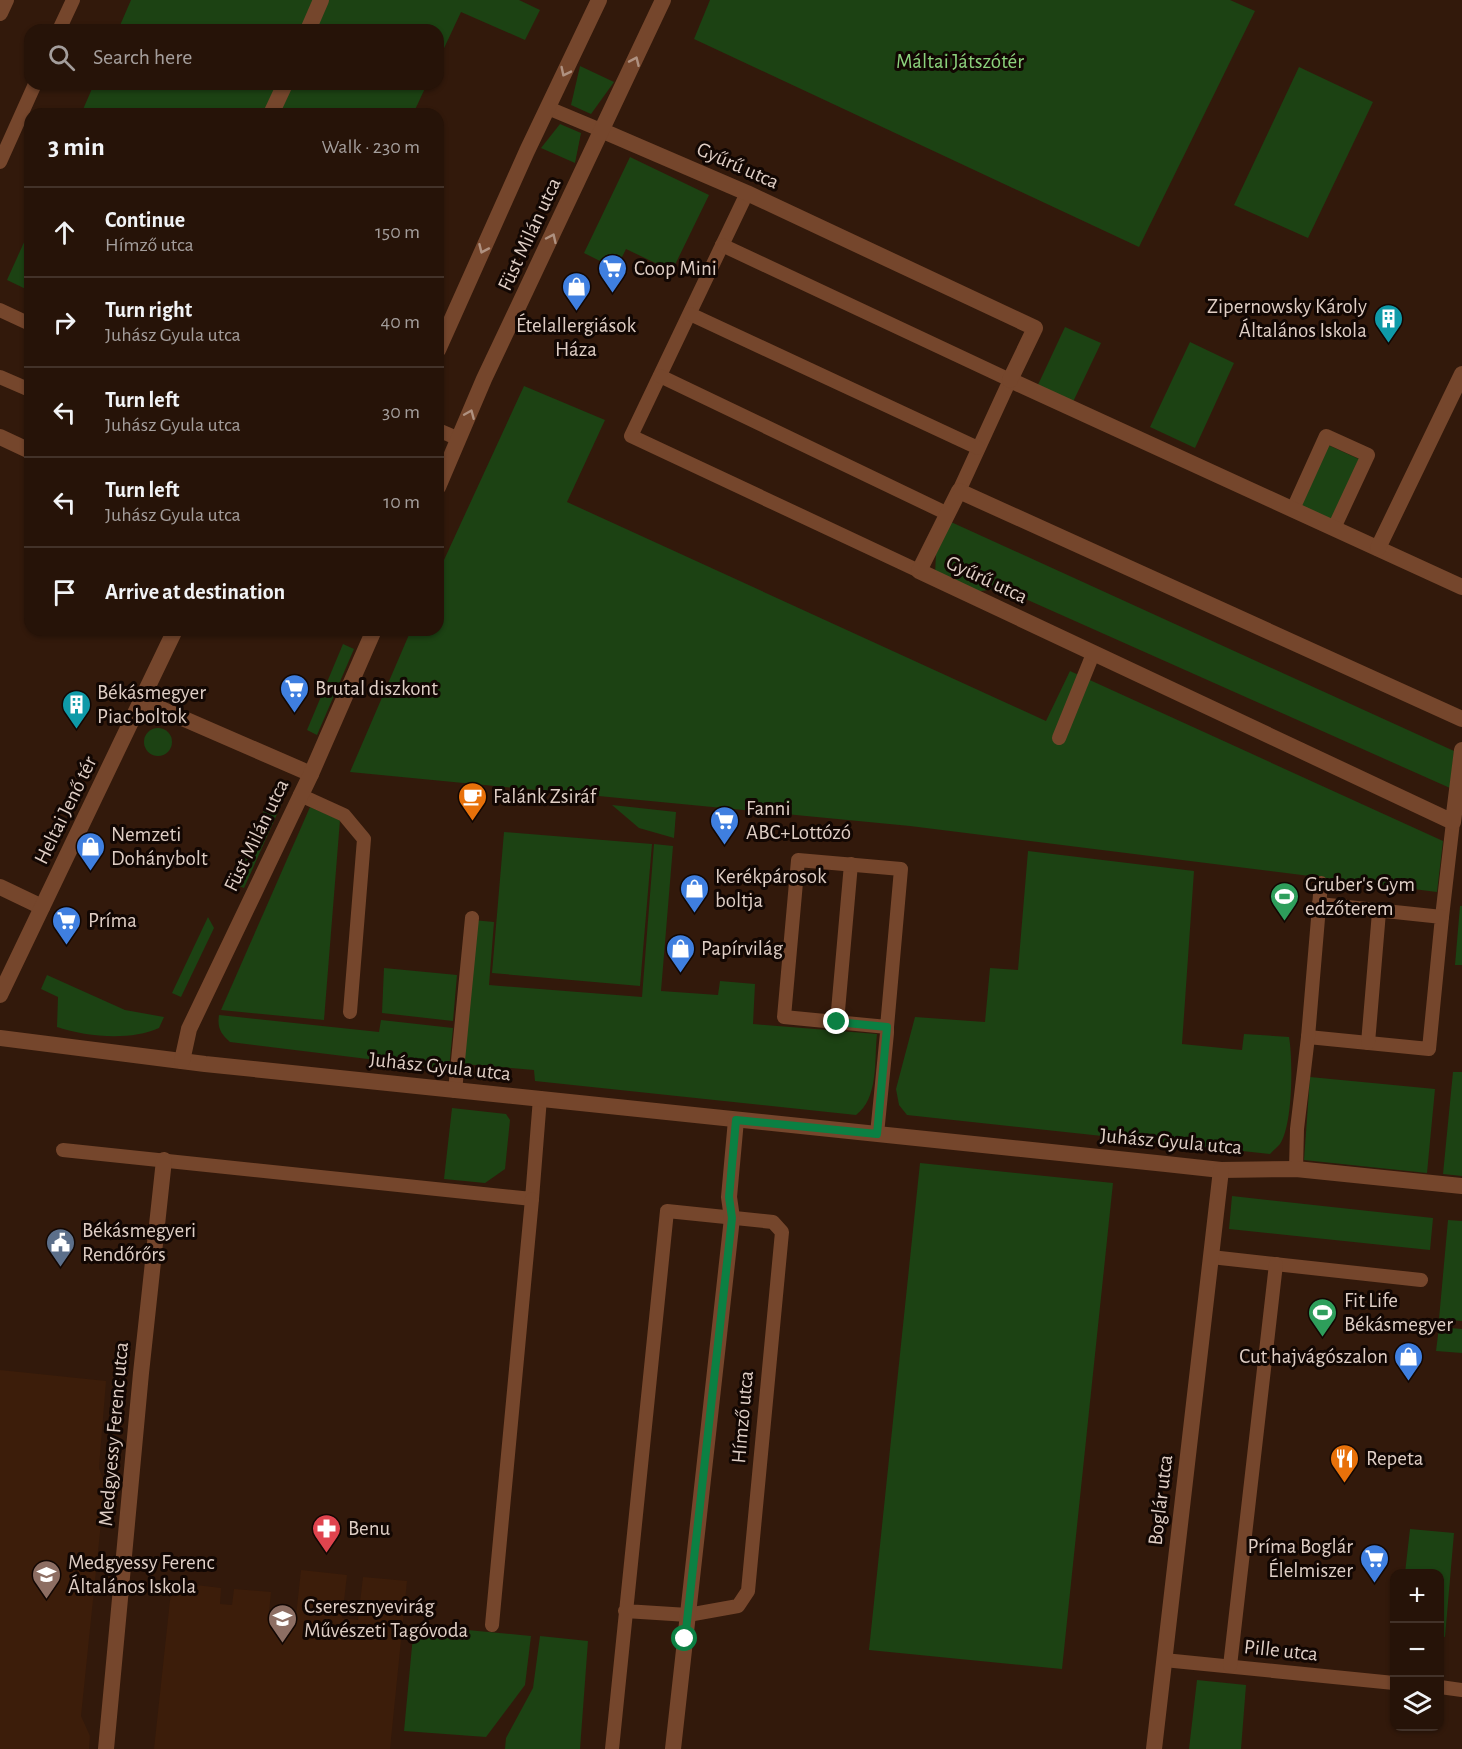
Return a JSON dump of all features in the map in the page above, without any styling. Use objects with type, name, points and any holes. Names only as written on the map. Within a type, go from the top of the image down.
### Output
[{"type":"street","points":[[0,13],[6,0]]},
{"type":"street","points":[[311,24],[321,0]]},
{"type":"street","name":"Füst Milán utca","points":[[444,337],[599,0]]},
{"type":"street","name":"Füst Milán utca","points":[[444,473],[484,379],[663,0]]},
{"type":"street","points":[[274,108],[282,90]]},
{"type":"street","name":"Gyűrű utca","points":[[603,131],[747,193],[1035,328],[1010,380]]},
{"type":"street","points":[[1378,548],[1462,374]]},
{"type":"street","points":[[1010,380],[1462,587]]},
{"type":"street","points":[[0,437],[24,448]]},
{"type":"street","points":[[959,491],[1462,719]]},
{"type":"street","name":"Gyűrű utca","points":[[959,491],[919,571],[1453,822]]},
{"type":"street","name":"Heltai Jenő tér","points":[[0,995],[172,636]]},
{"type":"street","name":"Füst Milán utca","points":[[182,1061],[189,1029],[311,774],[371,636]]},
{"type":"street","points":[[143,700],[311,774]]},
{"type":"street","points":[[1453,822],[1462,750]]},
{"type":"street","points":[[0,887],[42,907]]},
{"type":"street","name":"Juhász Gyula utca","points":[[0,1038],[182,1061],[1221,1170],[1296,1169],[1462,1186]]},
{"type":"street","name":"Hímző utca","points":[[673,1749],[732,1218],[729,1197],[736,1120]]},
{"type":"street","name":"Medgyessy Ferenc utca","points":[[106,1749],[141,1373],[165,1160]]},
{"type":"street","name":"Boglár utca","points":[[1154,1749],[1221,1170]]},
{"type":"lane","points":[[63,24],[73,0]]},
{"type":"lane","points":[[24,108],[32,90]]},
{"type":"lane","points":[[548,108],[603,131]]},
{"type":"lane","points":[[0,162],[24,109]]},
{"type":"lane","points":[[747,193],[631,436],[919,571]]},
{"type":"lane","points":[[722,245],[1010,380],[959,491]]},
{"type":"lane","points":[[690,314],[978,448]]},
{"type":"lane","points":[[2,315],[24,322]]},
{"type":"lane","points":[[660,376],[948,514]]},
{"type":"lane","points":[[0,377],[24,387]]},
{"type":"lane","points":[[444,433],[459,439]]},
{"type":"lane","points":[[1293,509],[1326,436],[1368,455],[1334,528]]},
{"type":"lane","points":[[1059,738],[1093,654]]},
{"type":"lane","points":[[300,795],[344,815],[364,839],[350,1012]]},
{"type":"lane","points":[[1308,1037],[1429,1049],[1453,822]]},
{"type":"lane","points":[[877,1134],[887,1027],[901,869],[798,860],[784,1017],[887,1027]]},
{"type":"lane","points":[[837,1022],[851,864]]},
{"type":"lane","points":[[1296,1169],[1297,1129],[1308,1037],[1321,883]]},
{"type":"lane","points":[[1319,904],[1442,917]]},
{"type":"lane","points":[[1368,1043],[1379,912]]},
{"type":"lane","points":[[455,1090],[471,918]]},
{"type":"lane","points":[[492,1625],[540,1098]]},
{"type":"lane","points":[[63,1150],[531,1199]]},
{"type":"lane","name":"Hímző utca","points":[[612,1749],[625,1611],[668,1211],[773,1222],[782,1232],[748,1591],[738,1606],[688,1615],[625,1611]]},
{"type":"lane","points":[[1211,1257],[1421,1280]]},
{"type":"lane","points":[[1230,1666],[1276,1264]]},
{"type":"lane","name":"Pille utca","points":[[1164,1660],[1390,1682]]},
{"type":"lane","points":[[1444,1688],[1462,1690]]},
{"type":"shaded area","name":"Medgyessy Ferenc Általános Iskola","points":[[0,1370],[106,1381],[99,1468],[105,1484],[81,1716],[90,1736],[89,1749],[0,1749]]},
{"type":"shaded area","name":"Cseresznyevirág Művészeti Tagóvoda","points":[[301,1570],[347,1575],[342,1618],[358,1620],[363,1577],[407,1581],[390,1749],[154,1749],[172,1582],[221,1588],[220,1604],[232,1605],[234,1589],[271,1592],[269,1613],[296,1616]]},
{"type":"green space","points":[[131,0],[519,0],[540,10],[525,40],[461,12],[444,48],[444,24],[121,24]]},
{"type":"green space","name":"Máltai Játszótér","points":[[710,0],[1230,0],[1255,11],[1139,247],[694,39]]},
{"type":"green space","points":[[580,66],[614,82],[591,114],[571,105]]},
{"type":"green space","points":[[1299,67],[1373,102],[1308,238],[1234,205]]},
{"type":"green space","points":[[91,90],[424,90],[416,108],[84,108]]},
{"type":"green space","points":[[560,124],[581,133],[575,163],[541,148]]},
{"type":"green space","points":[[630,157],[709,195],[672,271],[626,249],[616,269],[584,253]]},
{"type":"green space","points":[[24,242],[24,288],[7,280]]},
{"type":"green space","points":[[1065,327],[1101,343],[1072,404],[1036,389]]},
{"type":"green space","points":[[1190,342],[1234,363],[1195,448],[1150,427]]},
{"type":"green space","points":[[524,386],[605,420],[567,502],[1046,721],[1070,671],[1443,841],[1437,892],[910,826],[350,772],[408,636],[444,636],[444,560]]},
{"type":"green space","points":[[1326,444],[1361,460],[1331,523],[1297,507]]},
{"type":"green space","points":[[951,522],[1454,751],[1450,788],[1001,588],[975,592],[935,574],[936,554]]},
{"type":"green space","points":[[343,644],[354,649],[317,735],[307,730]]},
{"type":"green space","points":[[158,728],[168,732],[172,742],[168,752],[158,756],[148,752],[144,742],[148,732]]},
{"type":"green space","points":[[274,788],[286,794],[244,888],[231,883]]},
{"type":"green space","points":[[612,805],[676,812],[674,838],[639,828]]},
{"type":"green space","points":[[310,807],[340,820],[324,1020],[221,1010]]},
{"type":"green space","points":[[504,832],[652,844],[640,986],[492,973]]},
{"type":"green space","points":[[654,844],[673,846],[661,991],[718,995],[720,981],[755,984],[753,1024],[877,1034],[872,1089],[869,1099],[856,1115],[535,1081],[534,1070],[462,1064],[473,920],[494,922],[489,985],[642,997]]},
{"type":"green space","points":[[1028,851],[1194,871],[1182,1044],[1242,1050],[1244,1034],[1289,1037],[1290,1108],[1284,1135],[1280,1144],[1270,1154],[907,1115],[899,1105],[896,1089],[915,1017],[985,1022],[990,968],[1018,970]]},
{"type":"green space","points":[[1460,906],[1462,906],[1462,965],[1455,965]]},
{"type":"green space","points":[[208,917],[214,928],[181,997],[172,993]]},
{"type":"green space","points":[[384,968],[457,975],[453,1021],[382,1013]]},
{"type":"green space","points":[[47,975],[125,1010],[164,1017],[159,1028],[135,1035],[95,1035],[57,1027],[58,997],[41,989]]},
{"type":"green space","points":[[219,1015],[379,1032],[381,1020],[453,1028],[449,1069],[230,1042],[220,1030]]},
{"type":"green space","points":[[1453,1072],[1462,1072],[1462,1176],[1443,1174]]},
{"type":"green space","points":[[1310,1077],[1435,1089],[1427,1173],[1304,1160]]},
{"type":"green space","points":[[452,1108],[506,1114],[510,1120],[505,1169],[485,1183],[444,1179]]},
{"type":"green space","points":[[920,1163],[1113,1183],[1062,1669],[869,1650]]},
{"type":"green space","points":[[1232,1196],[1433,1218],[1430,1250],[1229,1229]]},
{"type":"green space","points":[[1448,1220],[1462,1221],[1462,1321],[1439,1319]]},
{"type":"green space","points":[[1439,1327],[1462,1329],[1462,1353],[1436,1351]]},
{"type":"green space","points":[[1410,1529],[1454,1533],[1445,1637],[1444,1569],[1405,1569]]},
{"type":"green space","points":[[414,1625],[531,1636],[525,1685],[486,1737],[404,1731]]},
{"type":"green space","points":[[540,1636],[588,1641],[580,1749],[505,1749],[506,1738],[533,1688]]},
{"type":"green space","points":[[1197,1680],[1246,1685],[1241,1749],[1189,1749]]},
{"type":"place","name":"Coop Mini","points":[[613,294]]},
{"type":"place","name":"Ételallergiások Háza","points":[[576,312]]},
{"type":"place","name":"Zipernowsky Károly Általános Iskola","points":[[1388,344]]},
{"type":"place","name":"Brutal diszkont","points":[[294,714]]},
{"type":"place","name":"Békásmegyer Piac boltok","points":[[76,730]]},
{"type":"place","name":"Falánk Zsiráf","points":[[472,822]]},
{"type":"place","name":"Fanni ABC+Lottózó","points":[[725,846]]},
{"type":"place","name":"Nemzeti Dohánybolt","points":[[90,872]]},
{"type":"place","name":"Kerékpárosok boltja","points":[[694,914]]},
{"type":"place","name":"Gruber's Gym edzőterem","points":[[1284,922]]},
{"type":"place","name":"Príma","points":[[67,946]]},
{"type":"place","name":"Papírvilág","points":[[680,974]]},
{"type":"place","name":"Békásmegyeri Rendőrőrs","points":[[61,1268]]},
{"type":"place","name":"Fit Life Békásmegyer","points":[[1323,1338]]},
{"type":"place","name":"Cut hajvágószalon","points":[[1409,1382]]},
{"type":"place","name":"Repeta","points":[[1345,1484]]},
{"type":"place","name":"Benu","points":[[327,1554]]},
{"type":"place","name":"Príma Boglár Élelmiszer","points":[[1374,1584]]},
{"type":"place","name":"Medgyessy Ferenc Általános Iskola","points":[[47,1600]]},
{"type":"place","name":"Cseresznyevirág Művészeti Tagóvoda","points":[[283,1644]]},
{"type":"route","points":[[685,1639],[732,1218],[729,1197],[736,1120],[877,1134],[887,1027],[837,1022]]}]
